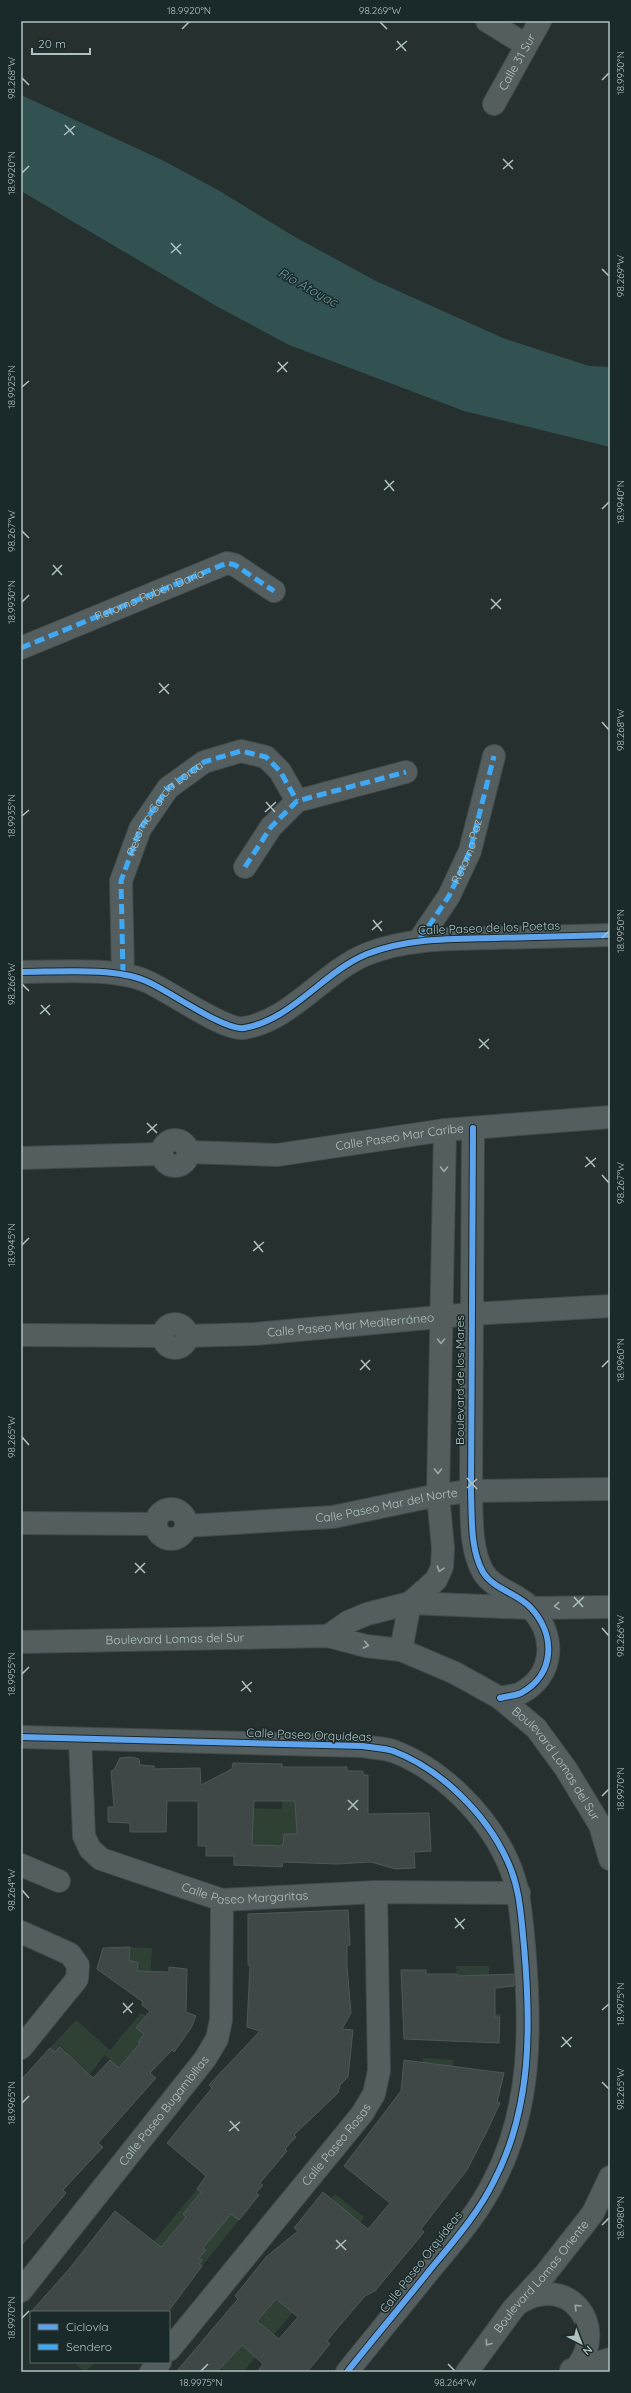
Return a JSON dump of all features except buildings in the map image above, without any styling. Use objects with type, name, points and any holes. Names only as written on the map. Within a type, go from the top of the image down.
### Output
[{"type":"street","points":[[487,21],[526,45]]},
{"type":"street","name":"Calle 31 Sur","points":[[494,104],[540,21]]},
{"type":"street","name":"Retorno Rubén Darío","points":[[21,648],[227,563],[235,565],[274,591]]},
{"type":"street","name":"Retorno García Lorca","points":[[123,974],[121,881],[140,829],[168,788],[204,762],[241,752],[266,757],[280,771],[297,801]]},
{"type":"street","name":"Retorno Paz","points":[[420,939],[449,896],[470,851],[494,756]]},
{"type":"street","points":[[245,867],[271,827],[297,801],[406,772]]},
{"type":"street","name":"Calle Paseo de los Poetas","points":[[21,972],[123,974],[161,988],[226,1025],[242,1028],[263,1022],[280,1012],[344,965],[368,954],[420,939],[610,935]]},
{"type":"street","name":"Calle Paseo Mar Caribe","points":[[21,1158],[160,1154],[165,1164],[175,1167],[185,1163],[189,1152],[277,1155],[445,1130],[610,1118]]},
{"type":"street","name":"Boulevard de los Mares","points":[[473,1128],[471,1314],[471,1491],[473,1532],[478,1562],[484,1573],[491,1581],[531,1608]]},
{"type":"street","name":"Boulevard de los Mares","points":[[410,1603],[436,1580],[442,1567],[443,1548],[438,1495],[445,1130]]},
{"type":"street","name":"Calle Paseo Mar Mediterráneo","points":[[21,1335],[163,1336],[166,1345],[175,1349],[184,1345],[188,1336],[256,1334],[441,1318],[471,1314],[610,1306]]},
{"type":"street","name":"Calle Paseo Mar del Norte","points":[[21,1523],[156,1524],[158,1533],[165,1538],[174,1539],[182,1535],[186,1526],[333,1517],[438,1495],[471,1491],[610,1489]]},
{"type":"street","points":[[401,1650],[410,1603]]},
{"type":"street","points":[[328,1636],[348,1622],[367,1614],[410,1603],[531,1608],[610,1607]]},
{"type":"street","name":"Boulevard Lomas del Sur","points":[[500,1698],[519,1694],[533,1685],[547,1664],[549,1651],[546,1630],[531,1608]]},
{"type":"street","name":"Boulevard Lomas del Sur","points":[[21,1642],[328,1636],[366,1646],[401,1650],[455,1673],[500,1698],[536,1728],[566,1769],[600,1825],[610,1859]]},
{"type":"street","name":"Calle Paseo Orquídeas","points":[[21,1736],[80,1739],[363,1746],[392,1751],[429,1769],[459,1795],[484,1822],[507,1860],[519,1893],[528,1994],[527,2077],[516,2126],[494,2182],[455,2240],[347,2372]]},
{"type":"street","name":"Calle Paseo Margaritas","points":[[80,1739],[84,1836],[90,1849],[101,1859],[222,1900],[376,1892],[519,1893]]},
{"type":"street","points":[[21,1865],[58,1881]]},
{"type":"street","name":"Calle Paseo Rosas","points":[[170,2349],[362,2114],[374,2094],[379,2071],[376,1892]]},
{"type":"street","name":"Calle Paseo Bugambilias","points":[[21,2291],[205,2059],[217,2038],[221,2020],[222,1900]]},
{"type":"street","points":[[21,1932],[70,1954],[78,1965],[77,1979],[21,2048]]},
{"type":"street","name":"Boulevard Lomas Oriente","points":[[468,2372],[513,2309],[546,2273],[593,2213],[610,2178]]},
{"type":"street","points":[[513,2309],[529,2297],[548,2293],[558,2295],[575,2304],[586,2321],[590,2340],[588,2350],[572,2370]]},
{"type":"street","points":[[572,2370],[610,2358]]},
{"type":"street","points":[[152,2372],[159,2363]]},
{"type":"green space","points":[[282,1801],[298,1802],[311,1823],[296,1824],[297,1834],[284,1834],[283,1846],[252,1845],[253,1822],[198,1821],[198,1807],[282,1809]]},
{"type":"green space","points":[[130,1947],[152,1948],[150,1978],[136,1973],[138,1963],[129,1960]]},
{"type":"green space","points":[[456,1966],[489,1966],[489,1977],[482,1978],[481,1975],[466,1976],[467,2003],[457,2012],[501,2014],[500,2017],[463,2016],[440,2002],[457,1974]]},
{"type":"green space","points":[[141,2013],[146,2016],[137,2028],[144,2034],[138,2042],[152,2053],[137,2047],[119,2068],[105,2055],[90,2074],[69,2055],[60,2059],[67,2052],[61,2046],[55,2052],[50,2048],[76,2020],[110,2050]]},
{"type":"green space","points":[[423,2058],[454,2060],[453,2066],[462,2067],[458,2089],[420,2081]]},
{"type":"green space","points":[[197,2189],[201,2192],[183,2214],[196,2225],[231,2214],[239,2220],[202,2266],[199,2264],[202,2260],[199,2258],[205,2250],[159,2250],[124,2253],[141,2231],[154,2241]]},
{"type":"green space","points":[[335,2194],[364,2217],[348,2238],[338,2239],[306,2213],[310,2207],[318,2214]]},
{"type":"green space","points":[[276,2299],[293,2312],[243,2372],[225,2372],[206,2354],[244,2304],[260,2318]]},
{"type":"green space","points":[[75,2363],[93,2363],[94,2365],[84,2372]]},
{"type":"water","name":"Río Atoyac","points":[[21,95],[162,160],[218,190],[295,237],[376,281],[503,338],[589,366],[610,367],[610,447],[464,411],[289,345],[218,307],[21,191]]},
{"type":"marked path","points":[[21,648],[227,563],[235,565],[274,591]]},
{"type":"marked path","points":[[123,974],[121,881],[140,829],[168,788],[204,762],[241,751],[266,757],[280,771],[297,801]]},
{"type":"marked path","points":[[420,939],[449,896],[470,851],[494,756]]},
{"type":"marked path","points":[[245,867],[271,827],[297,801],[406,772]]},
{"type":"cycle path","points":[[21,972],[85,971],[133,977],[156,986],[223,1023],[244,1028],[277,1016],[351,962],[382,949],[414,942],[445,939],[610,935]]},
{"type":"cycle path","points":[[473,1128],[471,1491],[474,1543],[483,1572],[493,1583],[520,1599],[531,1608],[545,1630],[548,1642],[546,1665],[540,1676],[532,1685],[521,1693],[500,1698]]},
{"type":"cycle path","points":[[21,1737],[363,1746],[390,1750],[411,1759],[428,1769],[445,1781],[460,1795],[487,1826],[507,1860],[515,1881],[521,1913],[528,2006],[526,2066],[516,2125],[494,2181],[472,2217],[347,2372]]}]
